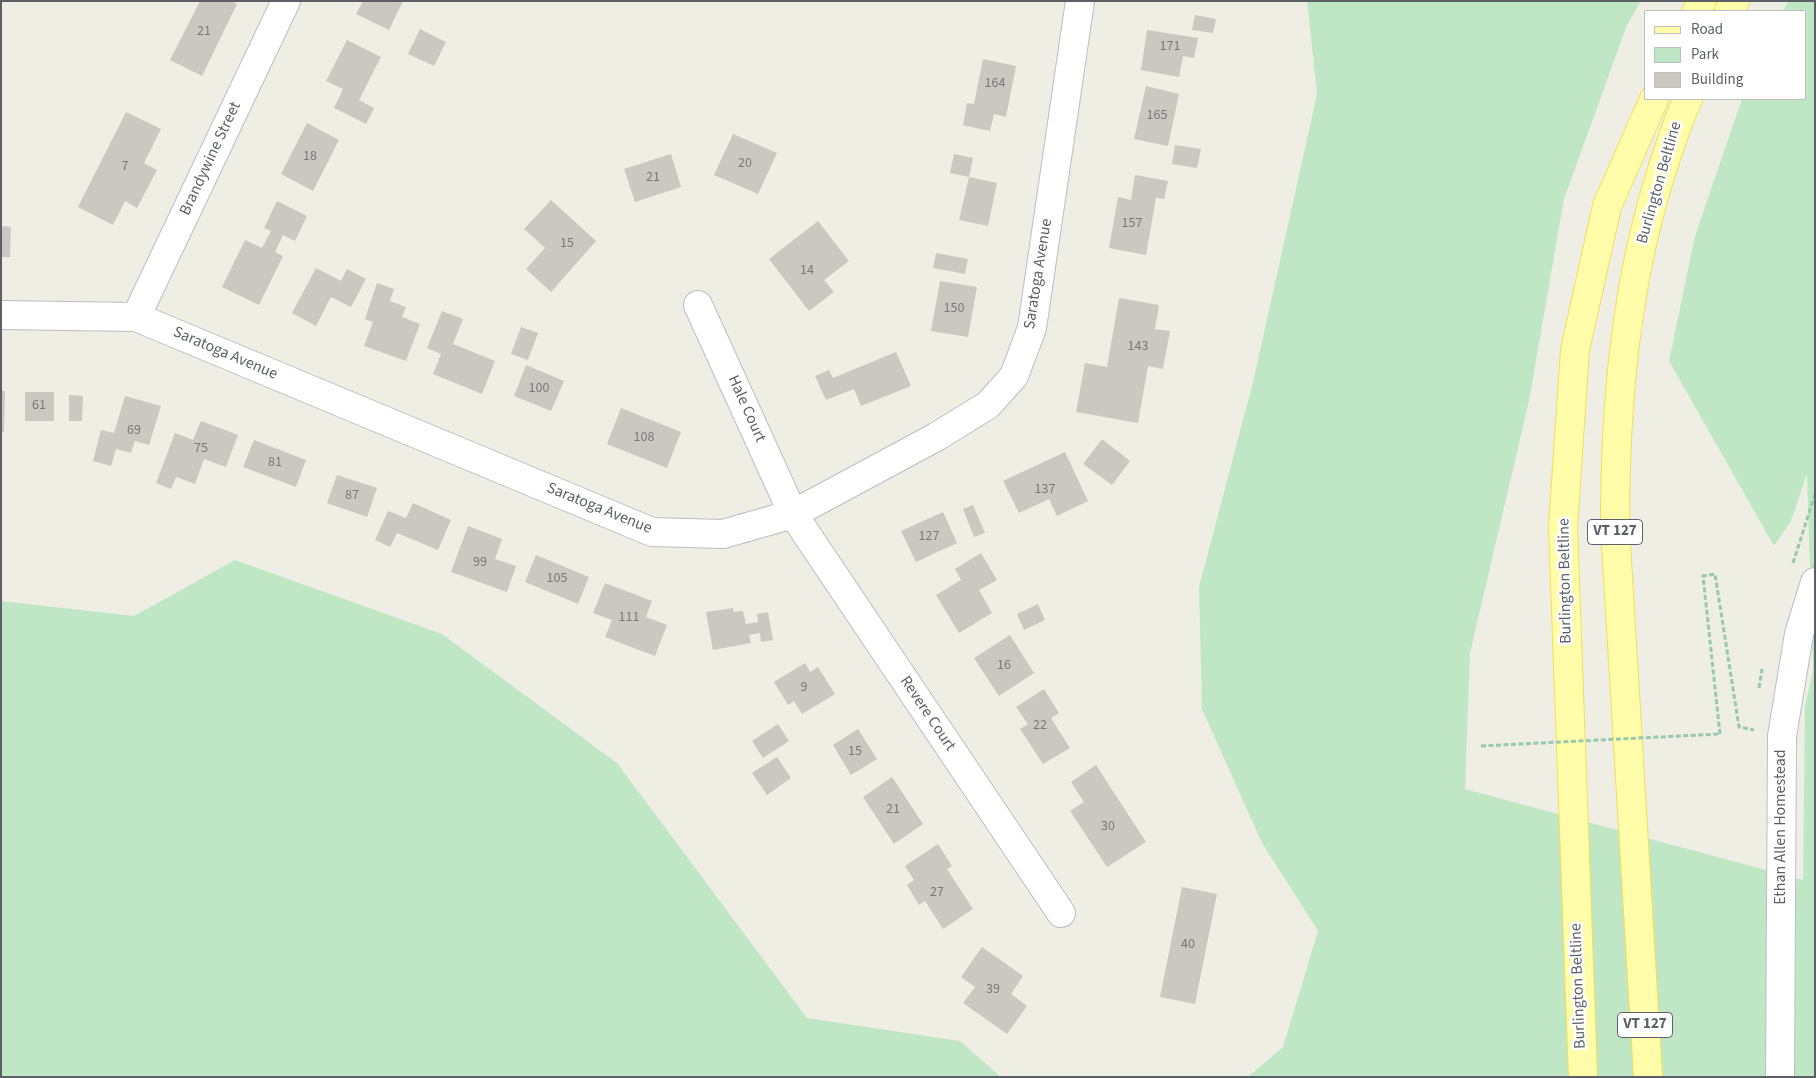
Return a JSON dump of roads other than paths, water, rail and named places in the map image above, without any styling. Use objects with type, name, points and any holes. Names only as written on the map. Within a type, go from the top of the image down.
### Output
[{"type":"main road","name":"Burlington Beltline","points":[[1583,1077],[1564,527],[1575,350],[1607,206],[1654,100]]},
{"type":"main road","name":"Burlington Beltline","points":[[1648,1077],[1615,527],[1615,467],[1621,374],[1634,279],[1648,214],[1680,116],[1688,100]]},
{"type":"street","name":"Brandywine Street","points":[[136,317],[286,1]]},
{"type":"street","name":"Saratoga Avenue","points":[[1,315],[136,317],[652,532],[723,534],[793,514],[936,438],[988,405],[1014,376],[1032,328],[1080,1]]},
{"type":"street","name":"Hale Court","points":[[698,305],[793,514]]},
{"type":"street","name":"Revere Court","points":[[793,514],[1061,913]]},
{"type":"street","name":"Ethan Allen Homestead","points":[[1780,1077],[1782,736],[1799,634],[1815,582]]}]
